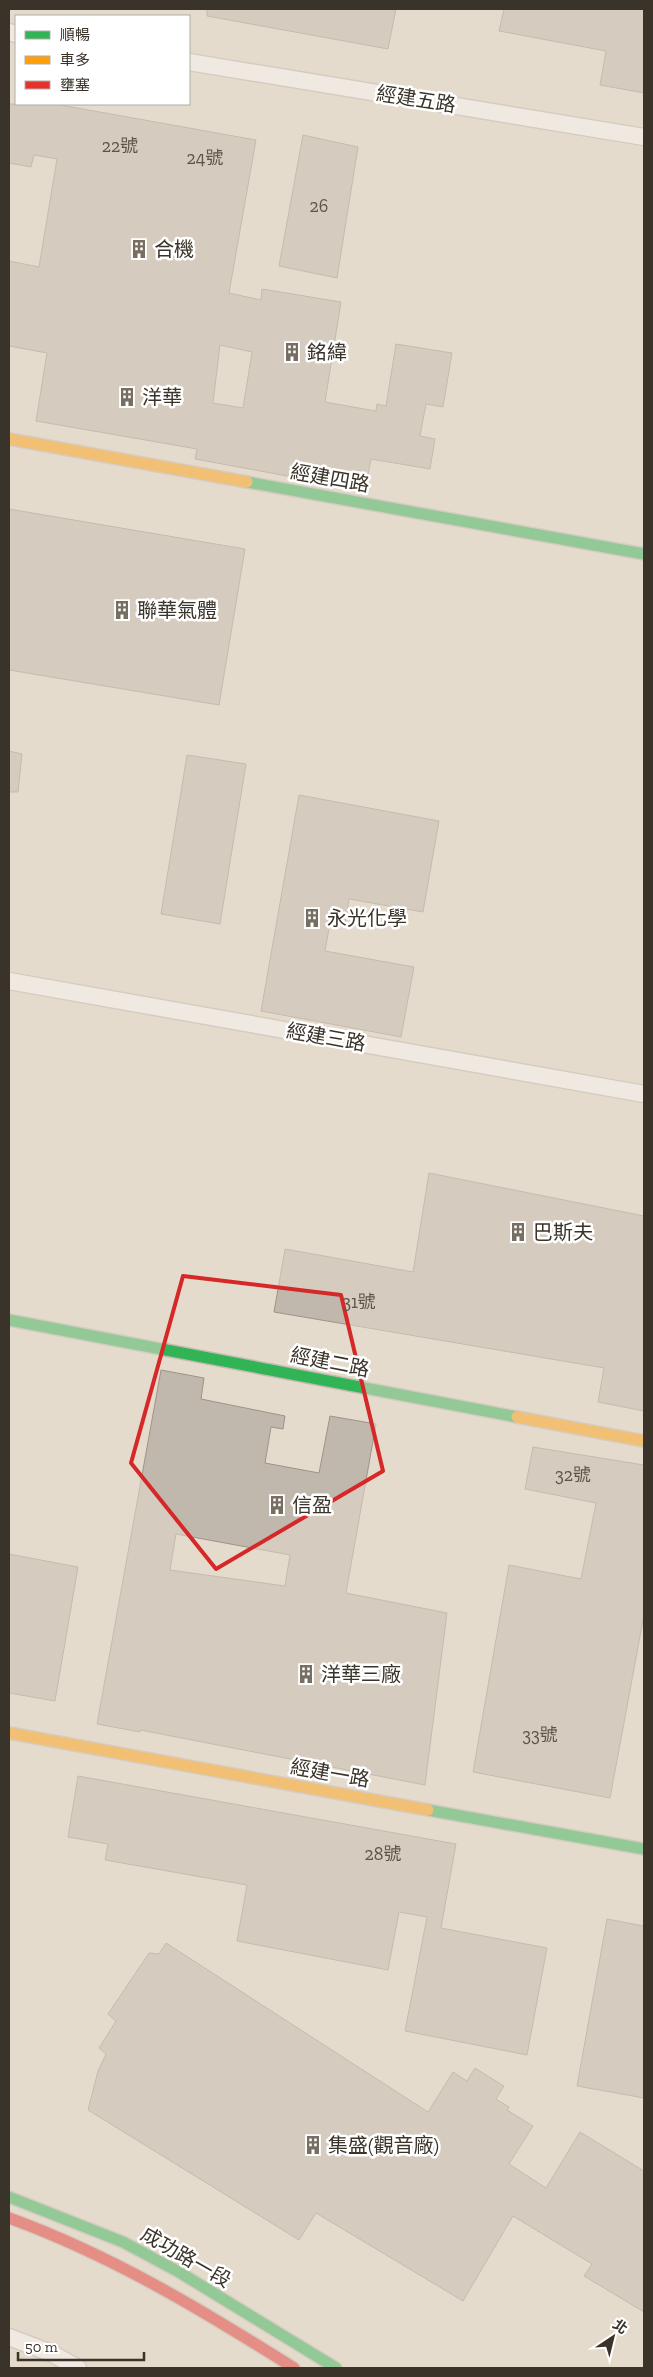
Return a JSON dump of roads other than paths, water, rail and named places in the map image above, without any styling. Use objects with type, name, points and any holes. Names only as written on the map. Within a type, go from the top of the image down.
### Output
[{"type":"street","name":"經建五路","points":[[190,62],[644,137]]},
{"type":"street","name":"經建四路","points":[[9,439],[644,554]]},
{"type":"street","name":"經建三路","points":[[9,980],[644,1094]]},
{"type":"street","name":"經建二路","points":[[9,1320],[644,1441]]},
{"type":"street","name":"經建一路","points":[[9,1733],[644,1849]]},
{"type":"street","name":"成功路一段","points":[[9,2198],[123,2242],[179,2272],[336,2368]]},
{"type":"street","name":"成功路一段","points":[[9,2218],[119,2264],[190,2302],[294,2368]]},
{"type":"street","points":[[9,2337],[51,2353],[78,2368]]},
{"type":"place","name":"合機","points":[[139,249]]},
{"type":"place","name":"銘緯","points":[[292,352]]},
{"type":"place","name":"洋華","points":[[127,397]]},
{"type":"place","name":"聯華氣體","points":[[122,610]]},
{"type":"place","name":"永光化學","points":[[312,918]]},
{"type":"place","name":"巴斯夫","points":[[518,1232]]},
{"type":"place","name":"信盈","points":[[277,1505]]},
{"type":"place","name":"洋華三廠","points":[[306,1674]]},
{"type":"place","name":"集盛(觀音廠)","points":[[313,2145]]}]
